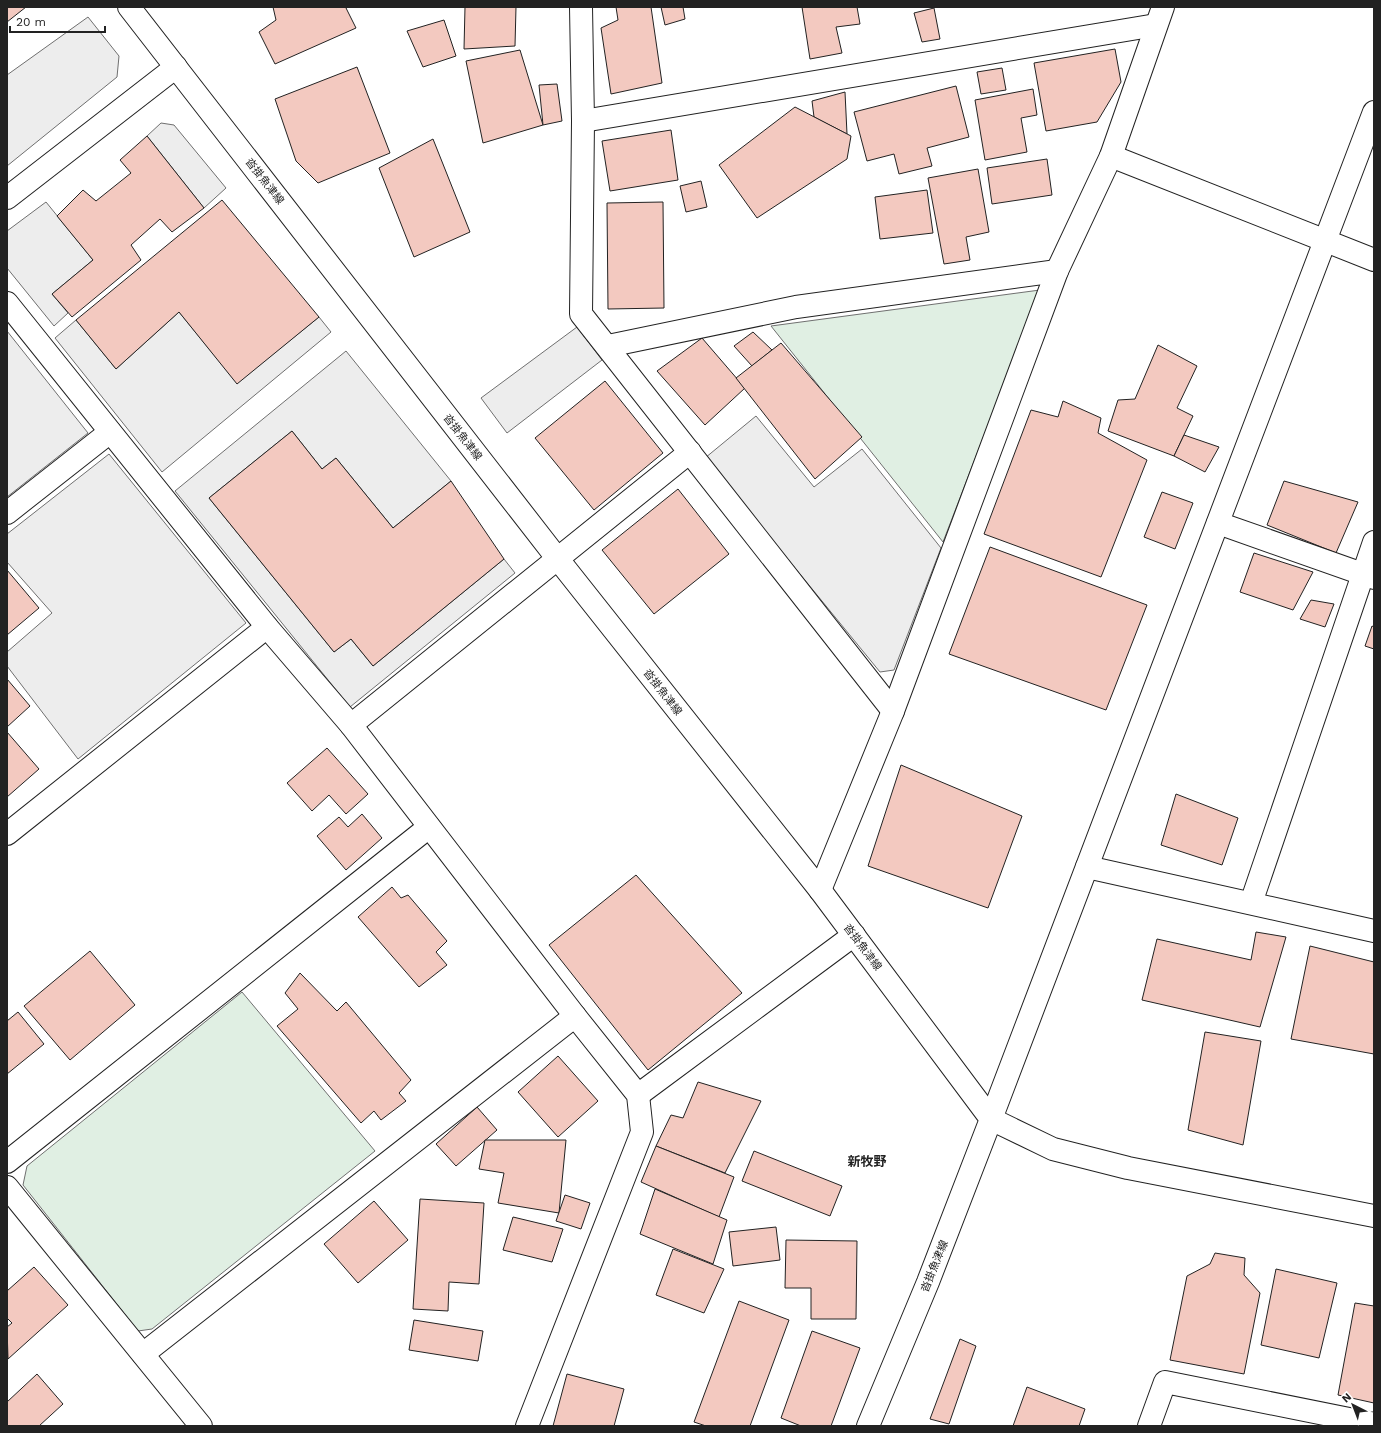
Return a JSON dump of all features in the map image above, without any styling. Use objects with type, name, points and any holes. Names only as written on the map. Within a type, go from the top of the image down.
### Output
[{"type":"street","name":"沓掛魚津線","points":[[128,7],[557,558],[820,890],[991,1119],[928,1282],[868,1426]]},
{"type":"street","points":[[581,7],[583,121],[581,314],[608,346],[893,711]]},
{"type":"street","points":[[583,121],[1159,16],[1112,156],[1057,271],[893,711],[820,890]]},
{"type":"street","points":[[7,198],[176,68]]},
{"type":"street","points":[[1374,112],[991,1119],[1053,1149],[1128,1168],[1374,1216]]},
{"type":"street","points":[[1112,156],[1374,260]]},
{"type":"street","points":[[608,346],[796,307],[1057,271]]},
{"type":"street","points":[[7,303],[267,626],[351,726],[574,1016],[638,1095],[642,1132],[527,1426]]},
{"type":"street","points":[[7,513],[110,432]]},
{"type":"street","points":[[351,726],[690,452]]},
{"type":"street","points":[[1218,523],[1368,576]]},
{"type":"street","points":[[1251,903],[1368,576],[1374,542]]},
{"type":"street","points":[[7,834],[267,626]]},
{"type":"street","points":[[7,1162],[429,827]]},
{"type":"street","points":[[1087,867],[1374,931]]},
{"type":"street","points":[[638,1095],[854,936]]},
{"type":"street","points":[[143,1354],[574,1016]]},
{"type":"street","points":[[7,1187],[201,1426]]},
{"type":"street","points":[[1149,1426],[1165,1382],[1374,1424]]},
{"type":"green space","points":[[1040,290],[943,542],[771,326]]},
{"type":"green space","points":[[242,992],[375,1151],[152,1329],[138,1331],[23,1185],[27,1166]]},
{"type":"shaded area","points":[[88,17],[119,56],[117,77],[7,166],[7,75]]},
{"type":"shaded area","points":[[161,123],[174,125],[226,188],[204,208],[147,136]]},
{"type":"shaded area","points":[[46,202],[93,260],[52,294],[68,313],[54,326],[7,268],[7,231]]},
{"type":"shaded area","points":[[179,312],[237,383],[319,317],[331,332],[162,472],[55,338],[76,320],[116,369]]},
{"type":"shaded area","points":[[577,327],[602,360],[507,433],[481,398]]},
{"type":"shaded area","points":[[7,331],[88,433],[7,497]]},
{"type":"shaded area","points":[[346,351],[451,481],[393,528],[336,458],[322,469],[292,431],[209,498],[334,652],[351,639],[373,666],[504,559],[515,573],[350,707],[175,491]]},
{"type":"shaded area","points":[[756,416],[814,487],[862,449],[941,548],[894,670],[880,672],[705,458]]},
{"type":"shaded area","points":[[109,454],[246,623],[78,759],[7,666],[7,652],[52,613],[7,562],[7,534]]},
{"type":"building","points":[[7,7],[26,7],[7,22]]},
{"type":"building","points":[[273,7],[349,7],[346,8],[356,28],[275,64],[259,32],[276,20]]},
{"type":"building","points":[[465,7],[516,7],[515,46],[464,49]]},
{"type":"building","points":[[616,7],[651,7],[662,83],[611,94],[601,28],[618,20]]},
{"type":"building","points":[[661,7],[683,7],[685,19],[665,25]]},
{"type":"building","points":[[802,7],[857,7],[860,24],[836,27],[842,53],[810,59]]},
{"type":"building","points":[[934,8],[940,39],[922,42],[914,13]]},
{"type":"building","points":[[444,20],[456,56],[423,67],[407,31]]},
{"type":"building","points":[[1115,49],[1121,82],[1097,122],[1046,131],[1034,63]]},
{"type":"building","points":[[520,50],[543,125],[483,143],[466,61]]},
{"type":"building","points":[[357,67],[390,153],[318,183],[296,161],[275,99]]},
{"type":"building","points":[[1002,68],[1006,90],[981,94],[977,72]]},
{"type":"building","points":[[557,84],[562,121],[543,125],[539,85]]},
{"type":"building","points":[[956,86],[969,137],[927,148],[932,166],[899,174],[894,154],[867,161],[854,112]]},
{"type":"building","points":[[1033,89],[1037,115],[1021,118],[1027,152],[985,160],[975,100]]},
{"type":"building","points":[[845,92],[847,134],[814,117],[812,101]]},
{"type":"building","points":[[795,107],[851,136],[847,159],[757,218],[719,165]]},
{"type":"building","points":[[671,130],[678,180],[610,191],[602,141]]},
{"type":"building","points":[[147,136],[204,208],[172,232],[160,219],[131,245],[141,260],[72,317],[52,294],[93,260],[57,216],[83,190],[96,201],[131,173],[120,160]]},
{"type":"building","points":[[433,139],[470,232],[414,257],[379,168]]},
{"type":"building","points":[[1047,159],[1052,195],[992,204],[987,168]]},
{"type":"building","points":[[978,169],[989,232],[966,237],[970,260],[944,264],[928,178]]},
{"type":"building","points":[[701,181],[707,207],[686,212],[680,186]]},
{"type":"building","points":[[927,190],[933,233],[880,239],[875,197]]},
{"type":"building","points":[[222,200],[319,317],[237,384],[179,312],[116,369],[76,320]]},
{"type":"building","points":[[663,202],[664,308],[608,309],[607,203]]},
{"type":"building","points":[[753,332],[772,350],[752,366],[734,346]]},
{"type":"building","points":[[702,338],[745,388],[705,425],[657,371]]},
{"type":"building","points":[[781,343],[862,437],[815,479],[736,378]]},
{"type":"building","points":[[1158,345],[1197,366],[1177,408],[1193,416],[1174,456],[1108,431],[1118,400],[1135,399]]},
{"type":"building","points":[[605,381],[663,453],[594,510],[535,438]]},
{"type":"building","points":[[1063,401],[1101,418],[1098,433],[1147,460],[1101,577],[984,534],[1031,410],[1058,417]]},
{"type":"building","points":[[292,431],[322,469],[336,458],[393,528],[451,481],[504,559],[373,666],[351,639],[334,652],[209,498]]},
{"type":"building","points":[[1184,435],[1219,447],[1205,472],[1174,456]]},
{"type":"building","points":[[1284,481],[1358,502],[1336,553],[1267,525]]},
{"type":"building","points":[[678,489],[729,554],[654,614],[602,550]]},
{"type":"building","points":[[1162,492],[1193,503],[1175,549],[1144,537]]},
{"type":"building","points":[[990,547],[1147,605],[1106,710],[949,654]]},
{"type":"building","points":[[1254,553],[1313,572],[1293,610],[1240,592]]},
{"type":"building","points":[[7,570],[39,608],[7,635]]},
{"type":"building","points":[[1311,600],[1334,604],[1325,627],[1300,619]]},
{"type":"building","points":[[1372,626],[1374,627],[1374,649],[1365,646]]},
{"type":"building","points":[[7,679],[30,706],[7,727]]},
{"type":"building","points":[[7,732],[39,769],[7,797]]},
{"type":"building","points":[[327,748],[368,794],[346,814],[329,795],[312,811],[287,783]]},
{"type":"building","points":[[901,765],[1022,816],[988,908],[868,866]]},
{"type":"building","points":[[1176,794],[1238,818],[1222,865],[1161,845]]},
{"type":"building","points":[[362,814],[382,838],[346,870],[317,836],[339,817],[348,827]]},
{"type":"building","points":[[636,875],[742,993],[648,1070],[549,945]]},
{"type":"building","points":[[392,887],[401,898],[408,895],[447,941],[436,952],[447,965],[419,987],[358,917]]},
{"type":"building","points":[[1256,932],[1286,937],[1260,1027],[1142,1000],[1157,939],[1251,960]]},
{"type":"building","points":[[1310,946],[1374,962],[1374,1054],[1291,1039]]},
{"type":"building","points":[[90,951],[135,1005],[70,1060],[24,1006]]},
{"type":"building","points":[[300,973],[337,1011],[346,1002],[411,1080],[399,1093],[406,1101],[381,1120],[374,1111],[361,1123],[277,1026],[298,1009],[285,993]]},
{"type":"building","points":[[18,1012],[44,1044],[7,1074],[7,1021]]},
{"type":"building","points":[[1205,1032],[1261,1041],[1243,1145],[1188,1130]]},
{"type":"building","points":[[558,1056],[598,1101],[558,1137],[518,1092]]},
{"type":"building","points":[[698,1082],[761,1101],[725,1173],[656,1146],[671,1115],[683,1118]]},
{"type":"building","points":[[477,1107],[497,1130],[456,1166],[436,1144]]},
{"type":"building","points":[[485,1140],[566,1140],[559,1213],[498,1203],[504,1173],[479,1169]]},
{"type":"building","points":[[656,1146],[734,1177],[719,1217],[641,1182]]},
{"type":"building","points":[[754,1151],[842,1186],[830,1216],[742,1181]]},
{"type":"building","points":[[655,1189],[727,1220],[713,1264],[640,1234]]},
{"type":"building","points":[[565,1195],[590,1203],[581,1229],[556,1221]]},
{"type":"building","points":[[420,1199],[484,1203],[479,1284],[449,1282],[448,1311],[413,1309]]},
{"type":"building","points":[[374,1201],[408,1240],[358,1283],[324,1244]]},
{"type":"building","points":[[513,1217],[563,1229],[552,1262],[503,1250]]},
{"type":"building","points":[[776,1227],[780,1260],[733,1266],[729,1232]]},
{"type":"building","points":[[786,1240],[857,1241],[856,1319],[811,1319],[811,1288],[785,1288]]},
{"type":"building","points":[[673,1249],[724,1269],[704,1313],[656,1295]]},
{"type":"building","points":[[1215,1253],[1245,1258],[1244,1275],[1260,1293],[1244,1374],[1170,1360],[1187,1276],[1210,1264]]},
{"type":"building","points":[[34,1267],[68,1305],[8,1359],[7,1327],[12,1323],[7,1318],[7,1291]]},
{"type":"building","points":[[1276,1269],[1337,1283],[1319,1358],[1261,1345]]},
{"type":"building","points":[[739,1301],[789,1320],[750,1426],[706,1426],[694,1422]]},
{"type":"building","points":[[1355,1303],[1374,1306],[1374,1403],[1338,1395]]},
{"type":"building","points":[[414,1320],[483,1331],[478,1361],[409,1350]]},
{"type":"building","points":[[812,1331],[860,1348],[831,1426],[801,1426],[781,1418]]},
{"type":"building","points":[[960,1339],[976,1346],[949,1424],[930,1419]]},
{"type":"building","points":[[37,1374],[63,1404],[39,1426],[7,1426],[7,1402]]},
{"type":"building","points":[[567,1374],[624,1389],[614,1426],[553,1426]]},
{"type":"building","points":[[1027,1387],[1085,1409],[1079,1426],[1013,1426]]},
{"type":"district","name":"新牧野","points":[[867,1161]]}]
